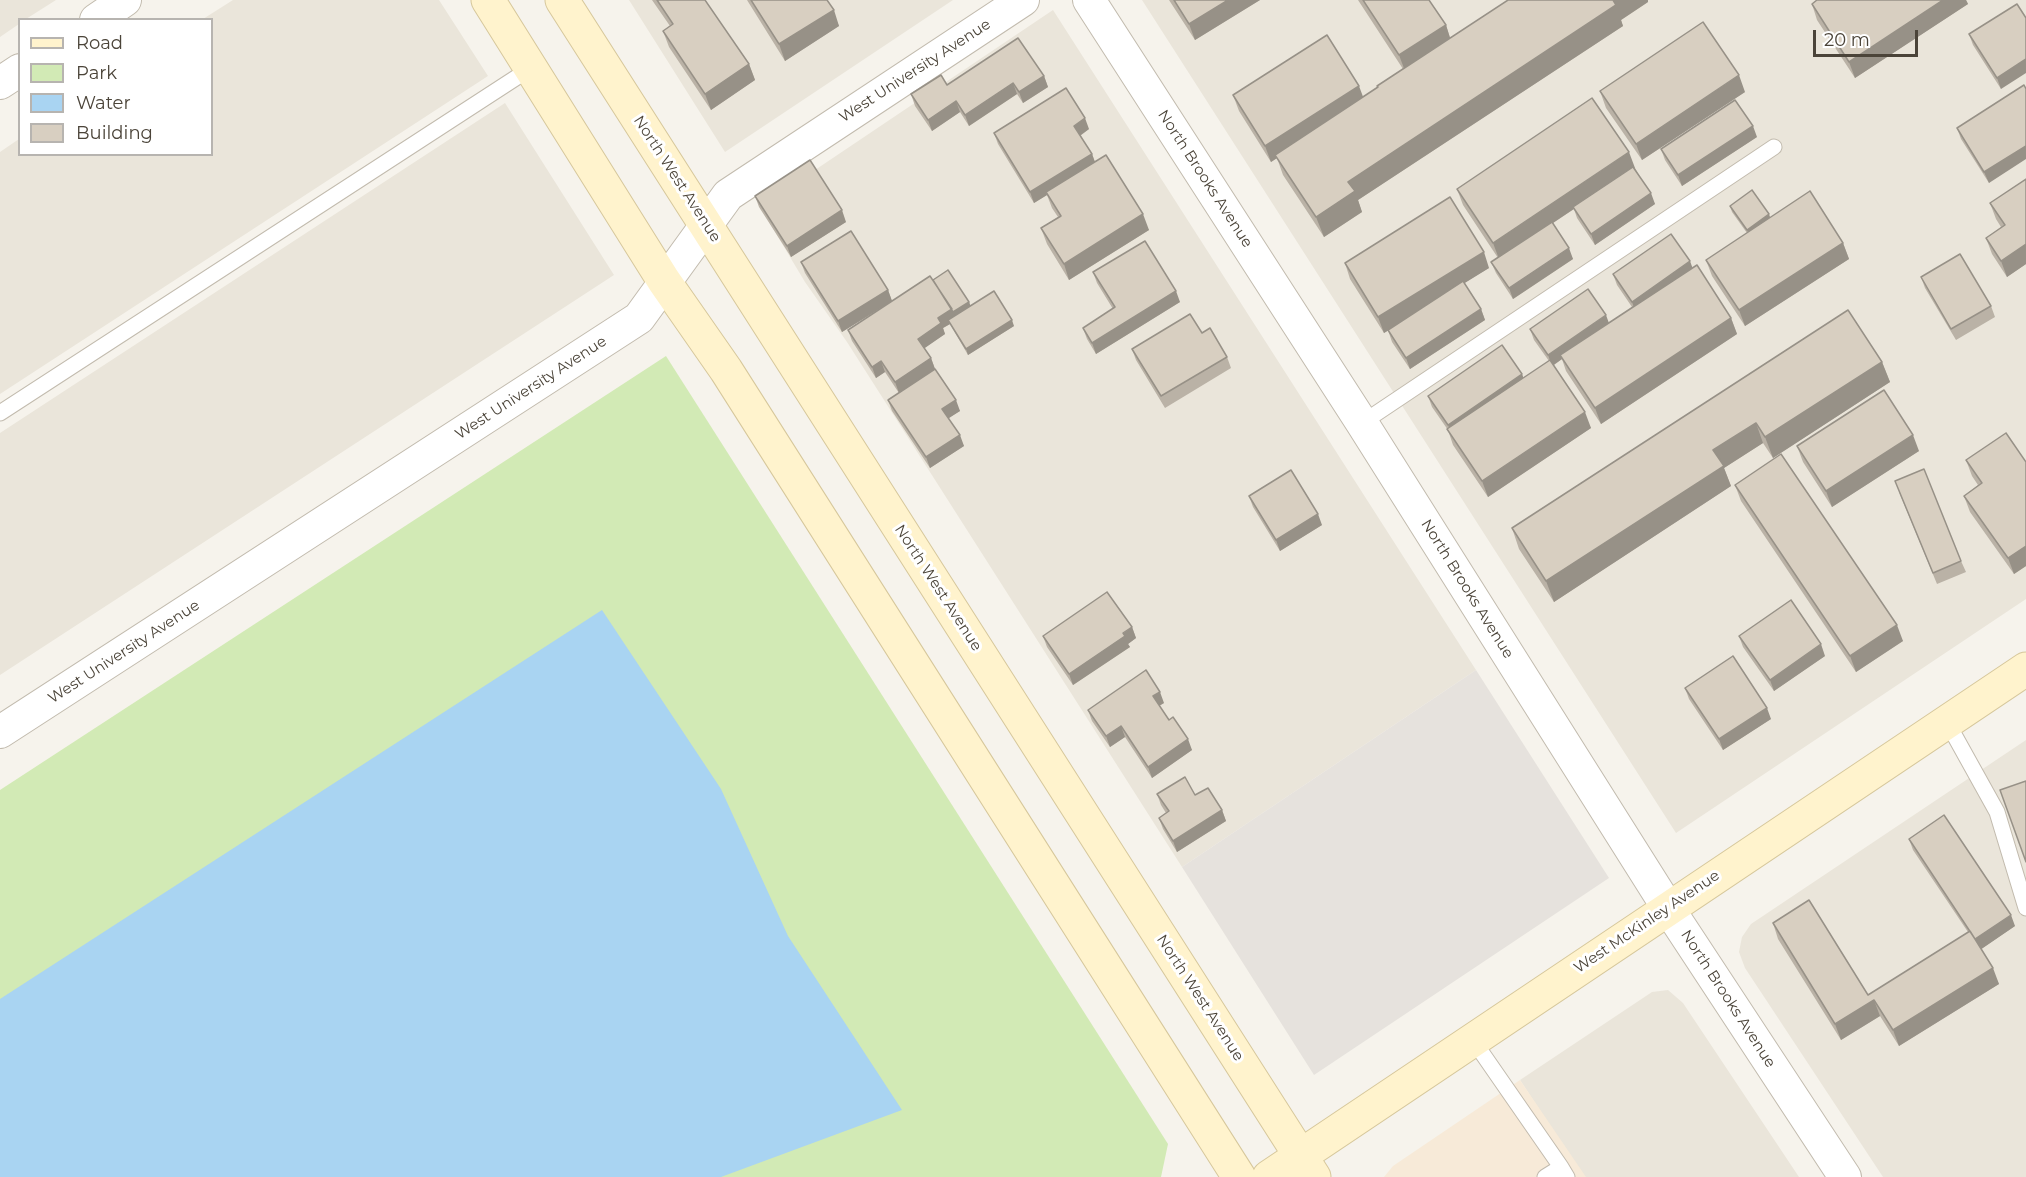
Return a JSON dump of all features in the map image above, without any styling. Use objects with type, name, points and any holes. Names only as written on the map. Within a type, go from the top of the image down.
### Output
[{"type":"main road","points":[[488,0],[664,281],[732,380],[1239,1177]]},
{"type":"main road","name":"North West Avenue","points":[[562,0],[1307,1167]]},
{"type":"main road","name":"West McKinley Avenue","points":[[1269,1177],[1307,1167],[1473,1040],[2026,669]]},
{"type":"street","points":[[99,18],[125,0]]},
{"type":"street","name":"West University Avenue","points":[[0,732],[639,318],[728,195],[1023,0]]},
{"type":"street","name":"North Brooks Avenue","points":[[1089,0],[1362,423],[1668,908],[1845,1177]]},
{"type":"street","points":[[0,83],[18,71]]},
{"type":"lane","points":[[0,414],[531,68]]},
{"type":"lane","points":[[1362,423],[1774,147]]},
{"type":"lane","points":[[1947,722],[1997,812],[2026,908]]},
{"type":"lane","points":[[1473,1040],[1564,1172],[1545,1177]]},
{"type":"shaded area","points":[[0,0],[56,0],[28,18],[18,18],[18,25],[0,37]]},
{"type":"shaded area","points":[[233,0],[439,0],[488,76],[0,394],[0,152],[18,140],[18,156],[213,156],[213,18],[205,18]]},
{"type":"shaded area","points":[[629,0],[953,0],[725,152]]},
{"type":"shaded area","points":[[1142,0],[2026,0],[2026,599],[1676,833]]},
{"type":"shaded area","points":[[1053,10],[1476,670],[1182,867],[847,342],[805,282],[760,207]]},
{"type":"shaded area","points":[[505,103],[614,275],[0,675],[0,433]]},
{"type":"shaded area","points":[[1476,670],[1609,878],[1314,1075],[1182,867]]},
{"type":"shaded area","points":[[2026,740],[2026,1177],[1883,1177],[1745,968],[1739,952],[1742,937],[1751,924]]},
{"type":"shaded area","points":[[1668,990],[1683,1003],[1799,1177],[1583,1177],[1520,1080],[1652,992]]},
{"type":"shaded area","points":[[1520,1080],[1586,1177],[1384,1177],[1393,1166]]},
{"type":"green space","points":[[666,356],[1168,1144],[1161,1177],[0,1177],[0,790]]},
{"type":"water","points":[[602,610],[721,789],[788,936],[902,1110],[721,1177],[0,1177],[0,999]]},
{"type":"building","points":[[657,0],[705,0],[749,64],[705,94],[663,31],[673,24]]},
{"type":"building","points":[[751,0],[827,0],[834,10],[779,44]]},
{"type":"building","points":[[1174,0],[1228,0],[1189,24]]},
{"type":"building","points":[[1363,0],[1429,0],[1446,25],[1399,55]]},
{"type":"building","points":[[1508,0],[1613,0],[1616,5],[1348,182],[1355,191],[1316,217],[1275,155]]},
{"type":"building","points":[[1817,0],[1943,0],[1849,62],[1812,4]]},
{"type":"building","points":[[2017,4],[2026,18],[2026,59],[1997,78],[1969,34]]},
{"type":"building","points":[[1703,22],[1739,75],[1636,144],[1600,91]]},
{"type":"building","points":[[1327,35],[1359,86],[1265,146],[1233,95]]},
{"type":"building","points":[[1018,38],[1044,76],[1019,92],[1013,83],[965,115],[956,101],[928,120],[911,94],[941,75],[947,85]]},
{"type":"building","points":[[2024,85],[2026,89],[2026,146],[1984,172],[1957,128]]},
{"type":"building","points":[[1066,88],[1085,118],[1074,126],[1092,154],[1030,192],[994,133]]},
{"type":"building","points":[[1592,98],[1629,152],[1493,243],[1457,189]]},
{"type":"building","points":[[1735,100],[1753,126],[1678,175],[1661,149]]},
{"type":"building","points":[[1106,155],[1143,214],[1064,264],[1041,228],[1061,216],[1046,192]]},
{"type":"building","points":[[810,160],[842,210],[787,246],[755,196]]},
{"type":"building","points":[[1633,167],[1651,193],[1591,234],[1573,207]]},
{"type":"building","points":[[2026,179],[2026,244],[2001,261],[1986,238],[2005,225],[1990,203]]},
{"type":"building","points":[[1752,190],[1769,214],[1747,230],[1730,206]]},
{"type":"building","points":[[1810,191],[1843,243],[1739,310],[1706,260]]},
{"type":"building","points":[[1450,197],[1484,252],[1378,317],[1345,263]]},
{"type":"building","points":[[1552,222],[1569,248],[1509,288],[1491,262]]},
{"type":"building","points":[[851,231],[888,290],[838,321],[801,262]]},
{"type":"building","points":[[1671,234],[1690,261],[1632,302],[1613,274]]},
{"type":"building","points":[[1145,241],[1176,291],[1092,343],[1083,328],[1115,307],[1093,272]]},
{"type":"building","points":[[1960,254],[1991,306],[1951,329],[1921,277]]},
{"type":"building","points":[[1697,265],[1731,318],[1595,408],[1560,355]]},
{"type":"building","points":[[948,270],[969,302],[953,312],[933,280]]},
{"type":"building","points":[[930,276],[952,309],[938,318],[941,323],[918,339],[931,358],[895,382],[881,361],[872,367],[848,330]]},
{"type":"building","points":[[1463,281],[1481,309],[1406,358],[1388,330]]},
{"type":"building","points":[[1588,289],[1606,315],[1548,355],[1530,329]]},
{"type":"building","points":[[994,291],[1012,320],[966,349],[948,320]]},
{"type":"building","points":[[1848,310],[1882,362],[1765,437],[1756,423],[1713,450],[1724,466],[1546,581],[1512,528]]},
{"type":"building","points":[[1190,314],[1202,333],[1210,328],[1227,357],[1161,396],[1132,349]]},
{"type":"building","points":[[1502,345],[1522,374],[1448,425],[1428,396]]},
{"type":"building","points":[[1550,360],[1585,412],[1482,481],[1447,429]]},
{"type":"building","points":[[935,369],[956,400],[942,409],[960,435],[926,457],[888,400]]},
{"type":"building","points":[[1884,390],[1913,435],[1826,491],[1797,446]]},
{"type":"building","points":[[2006,433],[2026,462],[2026,546],[2008,558],[1964,496],[1982,483],[1966,460]]},
{"type":"building","points":[[1781,454],[1897,625],[1850,656],[1735,485]]},
{"type":"building","points":[[1924,469],[1961,561],[1933,573],[1895,481]]},
{"type":"building","points":[[1291,470],[1318,514],[1276,540],[1249,496]]},
{"type":"building","points":[[1107,592],[1132,627],[1123,633],[1125,636],[1069,674],[1043,636]]},
{"type":"building","points":[[1791,600],[1821,644],[1770,680],[1739,636]]},
{"type":"building","points":[[1733,656],[1767,708],[1719,739],[1685,688]]},
{"type":"building","points":[[1146,670],[1160,692],[1153,696],[1169,720],[1173,717],[1188,739],[1148,767],[1121,726],[1106,736],[1088,710]]},
{"type":"building","points":[[1185,777],[1195,795],[1208,788],[1222,810],[1173,841],[1159,818],[1169,811],[1157,794]]},
{"type":"building","points":[[2026,781],[2026,862],[2000,790]]},
{"type":"building","points":[[1944,815],[2011,915],[1975,939],[1909,839]]},
{"type":"building","points":[[1809,900],[1868,995],[1970,931],[1993,968],[1893,1030],[1874,1000],[1835,1024],[1773,923]]}]
